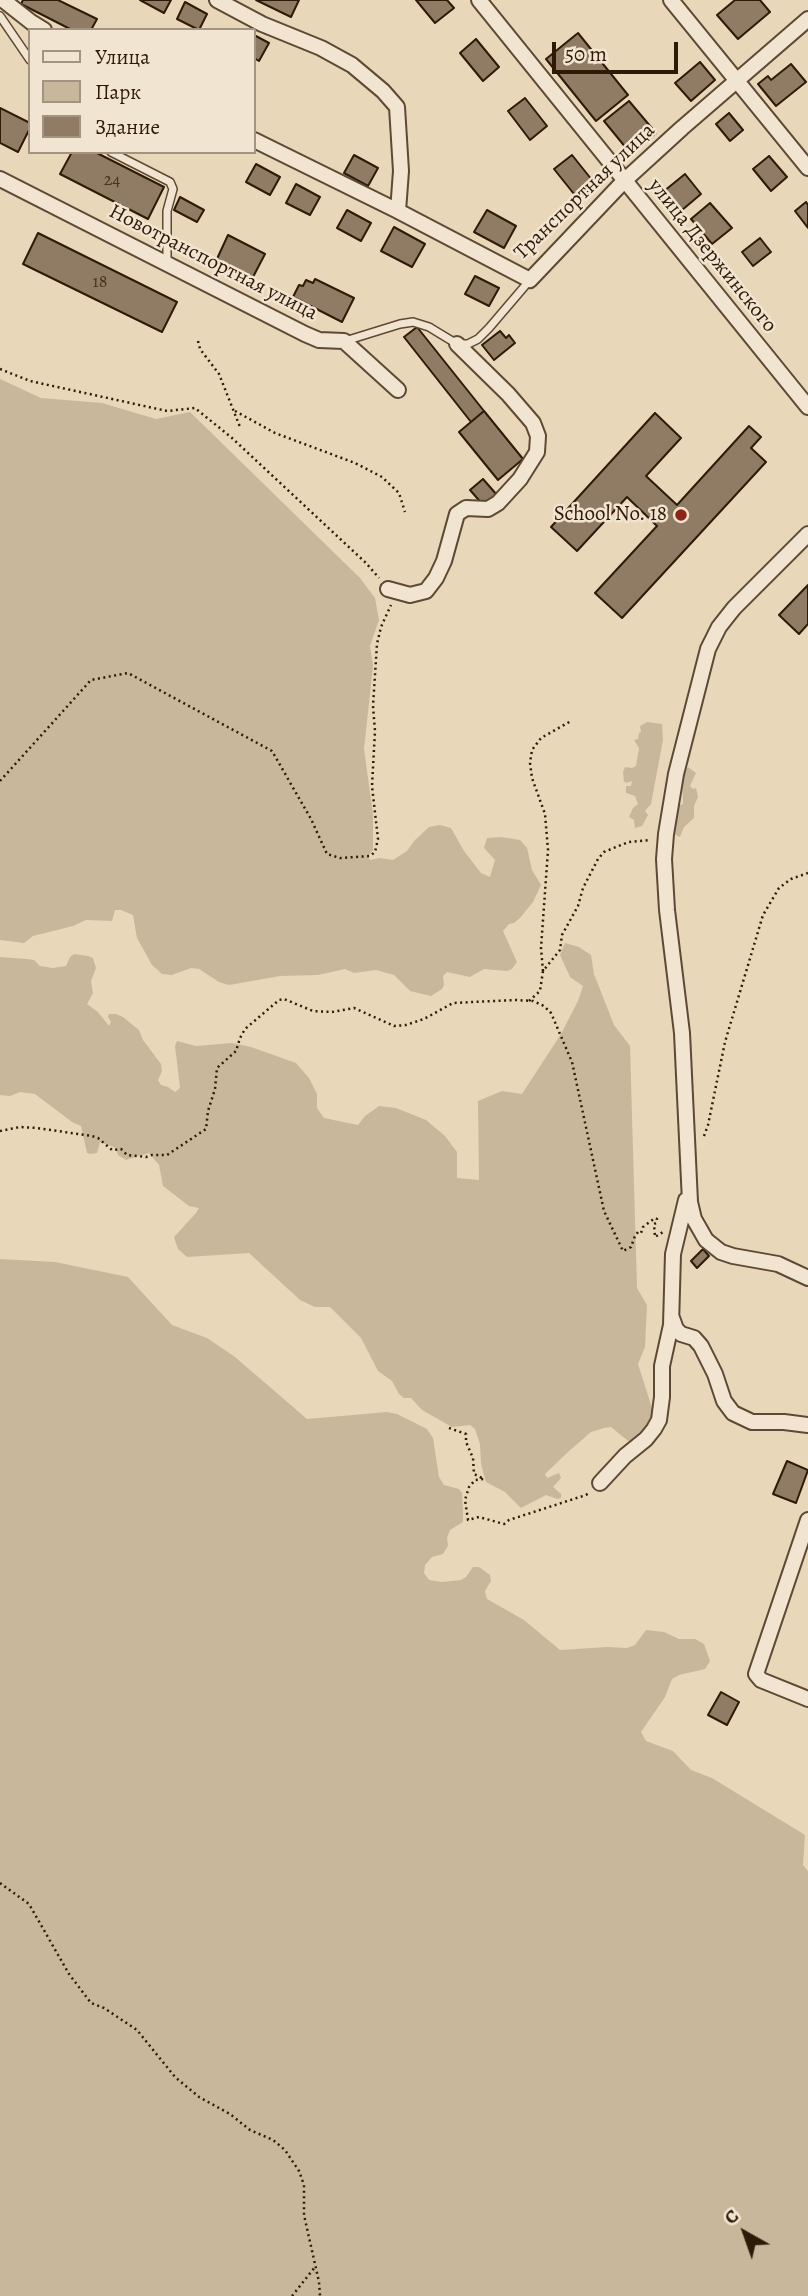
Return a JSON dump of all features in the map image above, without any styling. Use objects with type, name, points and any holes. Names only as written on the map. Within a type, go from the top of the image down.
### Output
[{"type":"street","points":[[3,0],[41,28]]},
{"type":"street","points":[[217,0],[262,24],[321,48],[352,65],[397,107],[401,171],[398,211]]},
{"type":"street","name":"улица Дзержинского","points":[[479,0],[808,407]]},
{"type":"street","points":[[671,0],[808,168]]},
{"type":"street","name":"Транспортная улица","points":[[256,141],[530,280],[624,181],[808,19]]},
{"type":"street","name":"Новотранспортная улица","points":[[0,178],[304,334],[319,340],[344,341]]},
{"type":"street","points":[[344,341],[398,390]]},
{"type":"street","points":[[388,589],[410,595],[426,591],[444,561],[459,511],[466,508],[486,510],[495,506],[520,479],[537,452],[538,436],[533,423],[513,399],[457,344]]},
{"type":"street","points":[[808,534],[741,600],[714,635],[703,664],[676,774],[664,859],[667,910],[682,1033],[690,1202],[694,1219],[712,1246],[733,1256],[782,1265],[808,1278]]},
{"type":"street","points":[[600,1483],[656,1427],[661,1404],[662,1366],[672,1317],[673,1254],[684,1212],[689,1174]]},
{"type":"street","points":[[672,1317],[676,1329],[681,1334],[694,1338],[701,1346],[715,1374],[724,1401],[733,1413],[752,1422],[808,1425]]},
{"type":"street","points":[[808,1520],[756,1674],[758,1678],[808,1699]]},
{"type":"lane","points":[[0,16],[28,57]]},
{"type":"lane","points":[[115,154],[170,183],[173,189],[167,211],[167,263]]},
{"type":"lane","points":[[344,341],[413,322],[464,345],[478,339],[530,280]]},
{"type":"path","points":[[198,341],[200,349],[219,374],[240,427]]},
{"type":"path","points":[[0,369],[30,381],[167,411],[195,408],[232,438],[366,563],[388,589],[391,598],[391,605],[379,635],[374,685],[372,786],[378,839],[375,852],[370,856],[340,858],[327,854],[311,819],[272,751],[128,673],[91,680],[0,781]]},
{"type":"path","points":[[234,411],[285,437],[355,463],[382,477],[399,493],[405,512]]},
{"type":"path","points":[[530,1001],[540,991],[543,971],[541,948],[548,850],[544,808],[532,778],[530,763],[532,752],[541,738],[571,720]]},
{"type":"path","points":[[543,971],[560,950],[562,935],[598,859],[606,851],[629,842],[657,840]]},
{"type":"path","points":[[687,1148],[700,1140],[708,1125],[725,1042],[763,915],[779,888],[808,873]]},
{"type":"path","points":[[0,1131],[32,1127],[92,1136],[112,1150],[121,1149],[127,1155],[167,1155],[206,1129],[217,1069],[236,1051],[245,1029],[282,999],[313,1011],[332,1012],[354,1008],[394,1026],[424,1019],[453,1003],[530,1001],[544,1006],[551,1013],[572,1062],[604,1211],[623,1251],[631,1247],[638,1232],[655,1218],[654,1237],[664,1231],[667,1237]]},
{"type":"path","points":[[449,1428],[466,1434],[473,1458],[474,1474],[484,1479],[475,1480],[469,1487],[466,1500],[468,1520],[479,1517],[504,1524],[509,1520],[586,1496],[600,1483]]},
{"type":"path","points":[[0,1883],[29,1904],[69,1974],[91,2003],[104,2008],[138,2030],[175,2077],[199,2097],[250,2130],[273,2140],[285,2150],[299,2171],[304,2185],[304,2215],[320,2296]]},
{"type":"path","points":[[292,2296],[315,2267]]},
{"type":"green space","points":[[0,379],[41,398],[102,403],[156,419],[190,412],[360,578],[375,598],[379,620],[370,646],[373,666],[364,749],[373,814],[373,850],[368,856],[370,860],[393,860],[407,851],[429,827],[440,825],[451,828],[481,873],[490,877],[495,860],[484,848],[487,838],[520,840],[527,848],[532,870],[541,885],[533,902],[520,918],[503,931],[517,962],[512,969],[484,969],[470,977],[447,972],[443,976],[442,989],[431,996],[410,991],[394,975],[376,970],[354,973],[345,969],[318,975],[280,976],[229,985],[199,969],[191,968],[172,975],[162,974],[152,965],[137,938],[133,915],[121,910],[115,910],[112,921],[86,920],[33,936],[24,943],[0,940]]},
{"type":"green space","points":[[647,722],[662,724],[663,740],[651,804],[645,811],[648,815],[642,826],[635,828],[634,820],[629,817],[638,804],[635,796],[626,793],[626,786],[631,786],[632,781],[624,781],[623,772],[625,767],[636,766],[639,748],[634,740],[638,739],[641,732],[640,726]]},
{"type":"green space","points":[[688,767],[696,773],[690,786],[696,788],[698,797],[694,806],[694,818],[684,827],[680,837],[672,833],[672,828],[675,825],[677,806],[683,804],[682,774]]},
{"type":"green space","points":[[565,943],[579,947],[591,955],[594,974],[614,1025],[630,1046],[637,1288],[647,1305],[645,1347],[638,1364],[654,1414],[653,1428],[633,1445],[611,1427],[591,1432],[568,1452],[545,1474],[547,1478],[559,1473],[561,1478],[553,1487],[561,1494],[561,1498],[546,1495],[521,1508],[505,1492],[486,1482],[475,1429],[470,1425],[452,1427],[422,1410],[411,1398],[404,1398],[392,1381],[378,1371],[361,1338],[330,1307],[315,1307],[300,1300],[249,1253],[187,1257],[178,1249],[174,1237],[199,1208],[189,1206],[163,1186],[159,1165],[149,1153],[126,1160],[118,1155],[116,1148],[100,1142],[97,1153],[87,1153],[81,1126],[35,1094],[20,1092],[10,1096],[0,1095],[0,957],[34,960],[40,966],[53,968],[66,966],[74,954],[88,956],[93,958],[96,968],[91,981],[93,993],[87,1004],[98,1012],[109,1026],[109,1014],[116,1014],[139,1030],[161,1064],[162,1071],[158,1080],[161,1085],[175,1092],[180,1088],[175,1046],[177,1041],[196,1046],[232,1043],[251,1047],[296,1063],[309,1078],[317,1094],[317,1108],[324,1118],[358,1125],[379,1106],[396,1108],[426,1120],[445,1136],[457,1152],[457,1178],[479,1180],[478,1101],[502,1091],[522,1094],[561,1034],[578,1001],[583,986],[570,977],[560,955]]},
{"type":"green space","points":[[0,1259],[55,1262],[128,1277],[172,1325],[207,1338],[235,1357],[307,1419],[387,1412],[427,1429],[433,1438],[439,1477],[444,1485],[459,1489],[462,1493],[463,1512],[463,1522],[450,1530],[448,1546],[443,1554],[432,1557],[425,1565],[424,1573],[429,1580],[461,1580],[473,1567],[479,1567],[490,1575],[491,1581],[485,1591],[487,1599],[524,1620],[560,1650],[627,1648],[635,1645],[646,1630],[664,1632],[679,1639],[695,1639],[704,1644],[710,1661],[705,1669],[672,1679],[665,1697],[641,1732],[646,1741],[673,1751],[691,1770],[712,1778],[805,1835],[803,1865],[808,1871],[808,2296],[0,2296]]},
{"type":"building","points":[[23,0],[58,0],[97,19],[92,28],[68,28],[21,4]]},
{"type":"building","points":[[140,0],[171,0],[164,13]]},
{"type":"building","points":[[256,0],[299,0],[291,17]]},
{"type":"building","points":[[416,0],[447,0],[454,8],[435,23]]},
{"type":"building","points":[[735,0],[760,0],[770,12],[738,39],[717,15]]},
{"type":"building","points":[[185,2],[207,14],[200,28],[177,19]]},
{"type":"building","points":[[578,33],[628,95],[596,121],[546,59]]},
{"type":"building","points":[[256,36],[269,43],[259,61],[256,59]]},
{"type":"building","points":[[476,39],[499,67],[483,81],[460,53]]},
{"type":"building","points":[[700,62],[715,80],[691,101],[675,83]]},
{"type":"building","points":[[791,64],[806,82],[776,106],[758,84],[768,76],[771,80]]},
{"type":"building","points":[[525,98],[547,126],[530,140],[508,111]]},
{"type":"building","points":[[629,101],[656,133],[631,154],[604,121]]},
{"type":"building","points":[[0,108],[28,122],[28,132],[18,152],[0,143]]},
{"type":"building","points":[[729,113],[743,130],[730,141],[716,124]]},
{"type":"building","points":[[71,154],[99,154],[164,187],[148,219],[60,174]]},
{"type":"building","points":[[354,155],[378,168],[368,186],[344,173]]},
{"type":"building","points":[[572,155],[596,185],[578,199],[554,169]]},
{"type":"building","points":[[769,156],[787,177],[771,191],[753,169]]},
{"type":"building","points":[[256,164],[280,177],[270,195],[246,182]]},
{"type":"building","points":[[685,174],[701,194],[675,216],[658,196]]},
{"type":"building","points":[[296,184],[320,197],[310,215],[286,203]]},
{"type":"building","points":[[180,197],[204,210],[197,222],[174,210]]},
{"type":"building","points":[[806,202],[808,205],[808,228],[795,211]]},
{"type":"building","points":[[710,203],[732,228],[712,244],[691,219]]},
{"type":"building","points":[[347,210],[371,223],[361,241],[337,228]]},
{"type":"building","points":[[487,210],[516,226],[504,248],[474,232]]},
{"type":"building","points":[[394,227],[425,244],[412,267],[381,251]]},
{"type":"building","points":[[38,233],[177,302],[162,332],[23,264]]},
{"type":"building","points":[[228,235],[265,254],[252,279],[216,261]]},
{"type":"building","points":[[760,238],[771,252],[753,266],[742,252]]},
{"type":"building","points":[[475,276],[499,288],[489,306],[465,294]]},
{"type":"building","points":[[315,279],[354,298],[342,322],[293,297],[299,285],[303,286],[306,280],[313,283]]},
{"type":"building","points":[[417,327],[484,411],[471,422],[404,337]]},
{"type":"building","points":[[500,331],[506,338],[509,335],[515,343],[494,360],[482,345]]},
{"type":"building","points":[[484,411],[523,459],[498,480],[459,432]]},
{"type":"building","name":"School No. 18","points":[[655,413],[681,438],[646,476],[677,505],[749,426],[761,437],[751,448],[766,462],[622,618],[595,593],[657,526],[627,497],[577,551],[551,527]]},
{"type":"building","points":[[483,479],[497,495],[484,506],[470,490]]},
{"type":"building","points":[[808,585],[808,624],[799,634],[779,615]]},
{"type":"building","points":[[703,1249],[709,1256],[697,1268],[691,1261]]},
{"type":"building","points":[[787,1461],[808,1470],[796,1503],[773,1494]]},
{"type":"building","points":[[721,1692],[739,1702],[727,1725],[708,1715]]},
{"type":"place","name":"School No. 18","points":[[681,515]]}]
